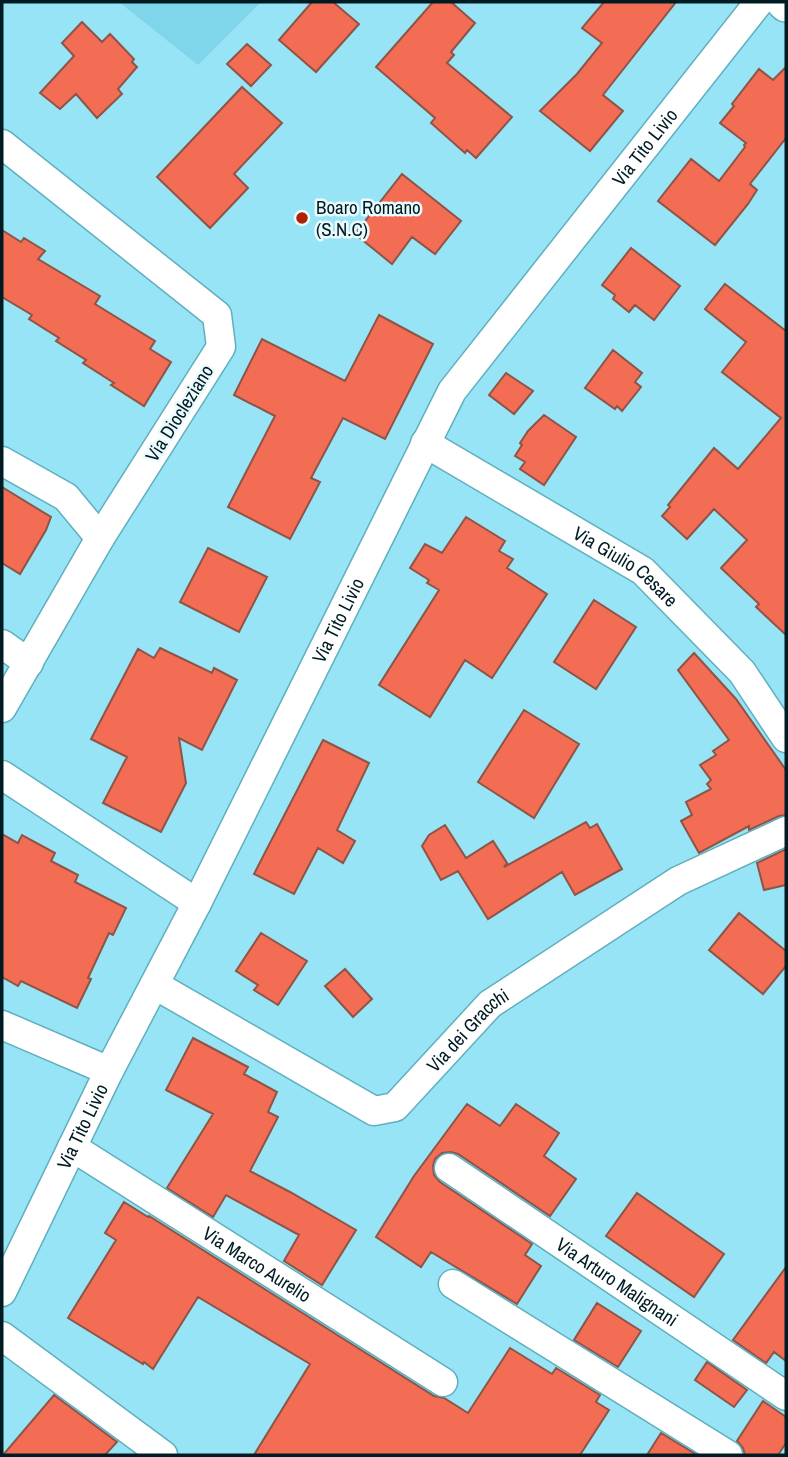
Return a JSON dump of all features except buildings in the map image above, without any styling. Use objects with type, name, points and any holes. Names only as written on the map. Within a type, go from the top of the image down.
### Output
[{"type":"street","name":"Via Tito Livio","points":[[2,1292],[109,1071],[197,903],[452,391],[758,2]]},
{"type":"street","name":"Via Diocleziano","points":[[2,144],[217,315],[221,347],[100,538],[2,708]]},
{"type":"street","name":"Via Giulio Cesare","points":[[425,443],[643,571],[742,672],[786,738]]},
{"type":"street","points":[[2,461],[66,497],[100,538]]},
{"type":"street","points":[[2,644],[29,663]]},
{"type":"street","points":[[2,775],[197,903]]},
{"type":"street","name":"Via dei Gracchi","points":[[155,985],[374,1111],[395,1107],[491,1004],[677,881],[786,831]]},
{"type":"street","points":[[2,1025],[109,1071]]},
{"type":"street","name":"Via Marco Aurelio","points":[[72,1147],[443,1381]]},
{"type":"street","name":"Via Arturo Malignani","points":[[449,1168],[786,1396]]},
{"type":"street","points":[[453,1284],[728,1455]]},
{"type":"street","points":[[2,1336],[163,1455]]},
{"type":"shaded area","points":[[119,2],[261,2],[198,65]]},
{"type":"place","name":"Boaro Romano (S.N.C)","points":[[302,218]]}]
